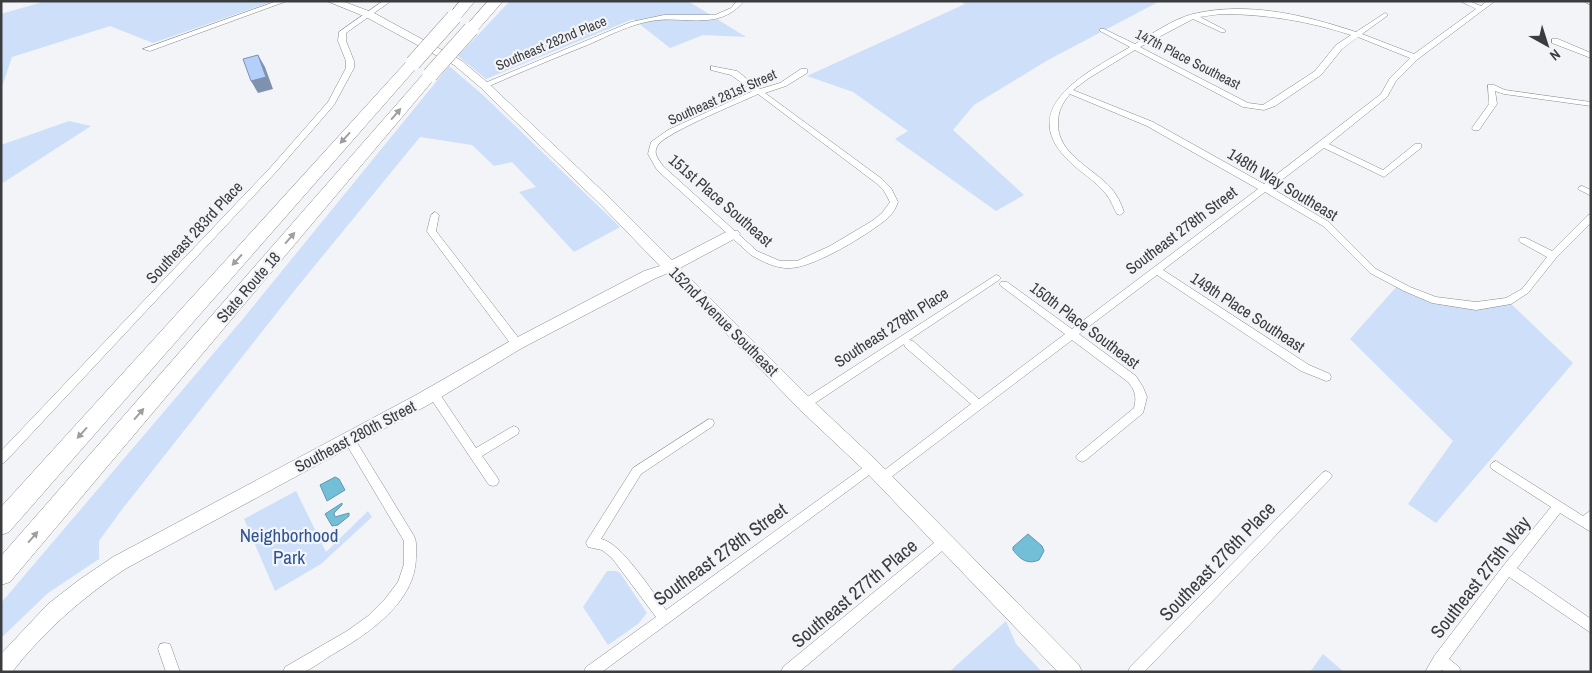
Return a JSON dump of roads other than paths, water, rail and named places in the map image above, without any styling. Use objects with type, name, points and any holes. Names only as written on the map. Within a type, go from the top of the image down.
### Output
[{"type":"highway","name":"State Route 18","points":[[1,524],[468,1]]},
{"type":"highway","name":"State Route 18","points":[[1,574],[430,75],[496,1]]},
{"type":"street","points":[[148,49],[284,1]]},
{"type":"street","name":"152nd Avenue Southeast","points":[[332,1],[370,15],[438,51],[458,63],[484,85],[607,203],[805,404],[877,472],[1072,672]]},
{"type":"street","points":[[370,15],[388,1]]},
{"type":"street","name":"Southeast 282nd Place","points":[[484,85],[633,23],[651,18],[716,17],[732,13],[741,1]]},
{"type":"street","points":[[1463,1],[1482,9]]},
{"type":"street","name":"Southeast 278th Street","points":[[591,672],[664,618],[877,472],[979,405],[1323,144],[1384,95],[1394,80],[1415,57],[1492,1]]},
{"type":"street","points":[[1120,212],[1115,199],[1106,188],[1075,162],[1061,144],[1054,128],[1054,118],[1059,104],[1078,81],[1135,47],[1193,16],[1216,9],[1238,6],[1270,6],[1309,14],[1415,57]]},
{"type":"street","name":"Southeast 283rd Place","points":[[1,458],[273,170],[331,103],[350,68],[350,62],[342,42],[343,32],[370,15]]},
{"type":"street","points":[[1358,33],[1385,15]]},
{"type":"street","points":[[1193,16],[1222,30]]},
{"type":"street","name":"147th Place Southeast","points":[[1102,30],[1246,104],[1264,108],[1318,73],[1339,47],[1358,33]]},
{"type":"street","points":[[1555,41],[1591,56]]},
{"type":"street","points":[[714,68],[731,71],[759,92]]},
{"type":"street","name":"Southeast 281st Street","points":[[652,147],[654,142],[673,131],[759,92],[769,90],[798,76],[804,71]]},
{"type":"street","points":[[1476,128],[1493,104],[1491,87],[1504,92],[1591,104]]},
{"type":"street","name":"148th Way Southeast","points":[[1068,91],[1150,124],[1264,188],[1326,224],[1373,271],[1398,285],[1436,300],[1476,306],[1508,301],[1525,291],[1553,256]]},
{"type":"street","name":"151st Place Southeast","points":[[652,147],[652,157],[660,168],[754,253],[771,263],[797,264],[815,258],[881,219],[891,210],[894,202],[888,190],[879,181],[759,92]]},
{"type":"street","points":[[1323,144],[1384,174],[1418,146]]},
{"type":"street","points":[[435,215],[431,231],[517,344]]},
{"type":"street","points":[[1523,240],[1553,256],[1591,218]]},
{"type":"street","name":"Southeast 280th Street","points":[[1,670],[24,640],[81,588],[119,563],[433,393],[517,344],[649,275],[671,267],[733,234]]},
{"type":"street","name":"149th Place Southeast","points":[[1156,270],[1305,368],[1326,377]]},
{"type":"street","name":"Southeast 278th Place","points":[[805,404],[1000,281]]},
{"type":"street","name":"150th Place Southeast","points":[[1000,281],[1132,379],[1141,388],[1142,396],[1138,410],[1082,457]]},
{"type":"street","points":[[909,344],[979,405]]},
{"type":"street","points":[[433,393],[493,481]]},
{"type":"street","points":[[664,618],[616,554],[605,545],[592,542],[637,471],[709,423]]},
{"type":"street","points":[[475,454],[514,431]]},
{"type":"street","points":[[290,672],[382,612],[395,598],[411,568],[412,553],[410,540],[348,439]]},
{"type":"street","points":[[1496,466],[1559,506],[1589,522]]},
{"type":"street","name":"Southeast 276th Place","points":[[1135,672],[1326,476]]},
{"type":"street","name":"Southeast 275th Way","points":[[1432,672],[1508,569],[1559,506]]},
{"type":"street","name":"Southeast 277th Place","points":[[788,672],[944,542]]},
{"type":"street","points":[[1508,569],[1591,627]]},
{"type":"street","points":[[165,649],[173,672]]},
{"type":"street","points":[[1440,660],[1454,672]]},
{"type":"water","points":[[335,477],[339,479],[345,490],[327,501],[320,485]]},
{"type":"water","points":[[342,503],[334,513],[335,517],[349,513],[349,516],[338,525],[332,526],[325,514]]},
{"type":"water","points":[[1028,534],[1042,546],[1044,551],[1039,560],[1031,562],[1024,560],[1013,550],[1013,547]]},
{"type":"park label","name":"Neighborhood Park","points":[[289,546]]}]
